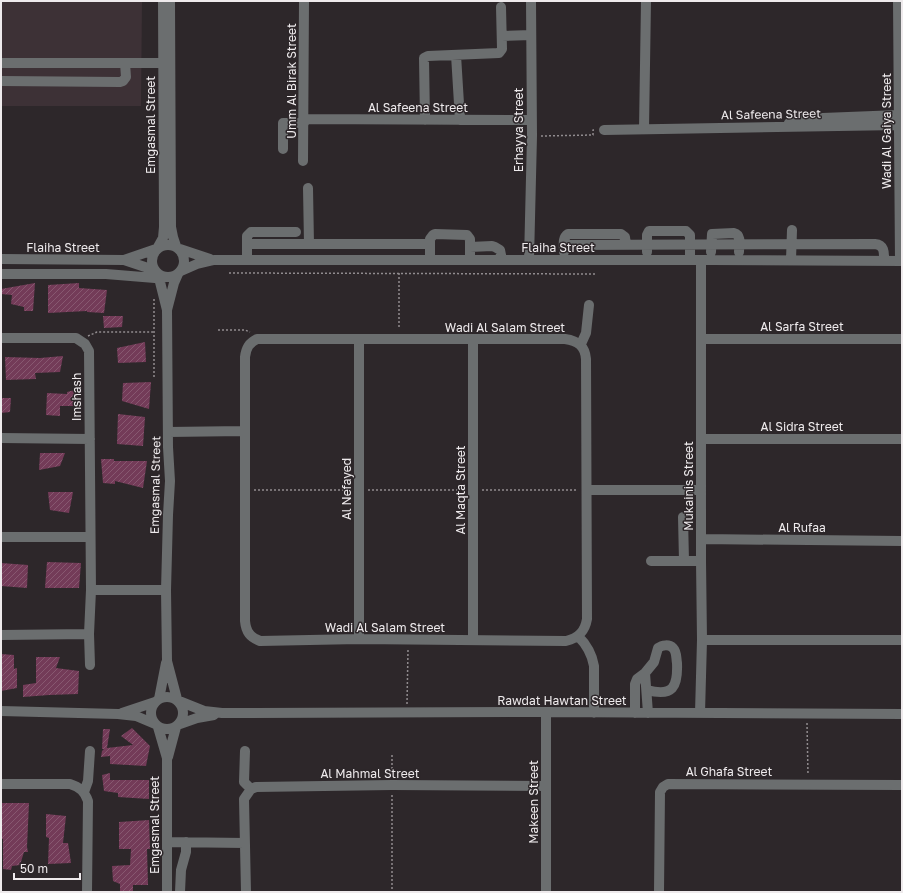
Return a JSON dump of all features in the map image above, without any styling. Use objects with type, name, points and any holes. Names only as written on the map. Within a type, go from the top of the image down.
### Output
[{"type":"street","name":"Emgasmal Street","points":[[157,248],[163,238],[164,227],[163,1]]},
{"type":"street","name":"Emgasmal Street","points":[[170,1],[171,227],[173,237],[178,248]]},
{"type":"street","name":"Umm Al Birak Street","points":[[303,161],[304,1]]},
{"type":"street","name":"Erhayya Street","points":[[529,260],[532,136],[531,1]]},
{"type":"street","points":[[644,129],[646,1]]},
{"type":"street","name":"Wadi Al Gaiya Street","points":[[898,1],[901,261]]},
{"type":"street","points":[[425,120],[424,58],[428,56],[499,53],[502,49],[501,7]]},
{"type":"street","points":[[502,36],[531,35]]},
{"type":"street","points":[[456,55],[460,120]]},
{"type":"street","points":[[1,63],[163,63]]},
{"type":"street","points":[[1,81],[120,82],[126,77],[125,63]]},
{"type":"street","name":"Al Safeena Street","points":[[283,149],[283,123],[304,121],[531,120]]},
{"type":"street","name":"Al Safeena Street","points":[[604,130],[787,127],[899,120]]},
{"type":"street","points":[[305,260],[307,244],[308,188]]},
{"type":"street","points":[[647,260],[647,235],[649,231],[653,230],[686,231],[690,235],[690,260]]},
{"type":"street","points":[[791,260],[792,230]]},
{"type":"street","points":[[247,260],[247,236],[251,232],[296,232]]},
{"type":"street","points":[[430,260],[431,236],[435,234],[465,234],[470,237],[470,260]]},
{"type":"street","points":[[564,260],[565,237],[568,234],[623,234],[625,237],[626,246],[875,244],[881,246],[884,252],[884,261]]},
{"type":"street","points":[[1,274],[106,274],[174,276],[180,272],[184,266],[184,257],[178,248],[167,244],[157,248],[152,257],[152,266],[160,275]]},
{"type":"street","points":[[247,244],[430,244]]},
{"type":"street","points":[[345,244],[345,260]]},
{"type":"street","points":[[385,244],[386,260]]},
{"type":"street","points":[[852,261],[853,244]]},
{"type":"street","name":"Mukainis Street","points":[[700,712],[702,640],[701,339],[706,260],[711,245]]},
{"type":"street","points":[[739,245],[739,260]]},
{"type":"street","points":[[470,247],[495,247],[500,250],[502,260]]},
{"type":"street","name":"Flaiha Street","points":[[1,259],[124,260],[157,248]]},
{"type":"street","name":"Flaiha Street","points":[[178,248],[196,256],[214,260],[901,261]]},
{"type":"street","name":"Flaiha Street","points":[[124,260],[160,275]]},
{"type":"street","name":"Flaiha Street","points":[[180,272],[197,264],[214,260]]},
{"type":"street","name":"Emgasmal Street","points":[[178,700],[167,661],[166,590],[170,481],[168,447],[168,310],[174,283],[180,272]]},
{"type":"street","name":"Emgasmal Street","points":[[160,275],[168,310]]},
{"type":"street","points":[[590,306],[586,333],[580,344],[585,351],[586,359],[587,619],[586,625],[578,636],[587,646],[593,659],[594,713]]},
{"type":"street","points":[[1,338],[73,337],[83,341]]},
{"type":"street","name":"Wadi Al Salam Street","points":[[578,636],[566,641],[358,639],[260,641],[254,638],[249,634],[245,621],[244,431],[245,352],[252,342],[257,339],[565,339],[574,340],[580,344]]},
{"type":"street","name":"Al Nefayed","points":[[358,639],[359,339]]},
{"type":"street","name":"Al Maqta Street","points":[[473,339],[473,640]]},
{"type":"street","name":"Al Sarfa Street","points":[[701,339],[902,339]]},
{"type":"street","name":"Imshash","points":[[83,341],[88,347],[89,355],[91,590],[89,634],[90,665]]},
{"type":"street","points":[[168,432],[244,431]]},
{"type":"street","points":[[1,438],[90,438]]},
{"type":"street","name":"Al Sidra Street","points":[[701,439],[902,439]]},
{"type":"street","points":[[587,490],[701,490]]},
{"type":"street","points":[[683,517],[684,561]]},
{"type":"street","points":[[1,537],[90,537]]},
{"type":"street","name":"Al Rufaa","points":[[701,539],[902,541]]},
{"type":"street","points":[[651,561],[701,561]]},
{"type":"street","points":[[91,590],[166,590]]},
{"type":"street","points":[[1,635],[89,634]]},
{"type":"street","points":[[702,640],[902,640]]},
{"type":"street","points":[[635,713],[635,684],[637,679],[645,673],[654,662],[658,648],[666,645],[673,648],[676,653],[676,683],[665,693],[647,690]]},
{"type":"street","name":"Emgasmal Street","points":[[157,700],[167,661]]},
{"type":"street","points":[[645,673],[648,713]]},
{"type":"street","points":[[1,711],[118,714],[136,716],[167,730],[178,726],[184,715],[182,705],[178,700],[168,697],[118,714]]},
{"type":"street","points":[[156,725],[152,720],[151,710],[157,700]]},
{"type":"street","name":"Rawdat Hawtan Street","points":[[178,700],[204,711],[222,713],[700,712],[902,714]]},
{"type":"street","name":"Makeen Street","points":[[546,712],[546,892]]},
{"type":"street","name":"Rawdat Hawtan Street","points":[[178,726],[196,718],[222,713]]},
{"type":"street","name":"Emgasmal Street","points":[[156,725],[162,738],[167,758],[167,892]]},
{"type":"street","name":"Emgasmal Street","points":[[167,758],[178,726]]},
{"type":"street","points":[[84,792],[88,781],[90,751]]},
{"type":"street","points":[[245,751],[244,782],[251,789],[244,799],[246,892]]},
{"type":"street","points":[[1,784],[70,784],[80,788],[84,792],[88,801],[88,892]]},
{"type":"street","name":"Al Ghafa Street","points":[[659,892],[660,792],[663,787],[668,784],[902,785]]},
{"type":"street","name":"Al Mahmal Street","points":[[251,789],[262,786],[546,786]]},
{"type":"street","points":[[168,842],[245,843]]},
{"type":"street","points":[[180,892],[181,870],[186,852],[186,842]]},
{"type":"path","points":[[532,136],[593,135],[593,130],[604,130]]},
{"type":"path","points":[[229,273],[597,274]]},
{"type":"path","points":[[399,273],[399,339]]},
{"type":"path","points":[[154,378],[154,297],[157,292],[162,289]]},
{"type":"path","points":[[218,330],[245,330],[250,332],[257,339]]},
{"type":"path","points":[[83,341],[89,335],[97,332],[153,332]]},
{"type":"path","points":[[244,490],[587,490]]},
{"type":"path","points":[[407,713],[408,640]]},
{"type":"path","points":[[807,713],[808,785]]},
{"type":"path","points":[[392,755],[392,892]]},
{"type":"shaded area","points":[[1,1],[142,1],[141,106],[1,106]]},
{"type":"building","points":[[35,283],[33,311],[24,311],[24,307],[11,304],[12,295],[1,294],[1,289]]},
{"type":"building","points":[[79,283],[79,288],[107,290],[104,313],[87,311],[48,313],[48,285]]},
{"type":"building","points":[[103,316],[123,316],[122,327],[104,328]]},
{"type":"building","points":[[145,342],[146,362],[118,363],[117,348]]},
{"type":"building","points":[[63,356],[60,372],[35,373],[36,379],[6,380],[5,357],[40,358]]},
{"type":"building","points":[[151,382],[149,409],[122,401],[123,383]]},
{"type":"building","points":[[79,389],[76,406],[60,406],[60,416],[46,415],[47,393],[67,394],[67,392]]},
{"type":"building","points":[[1,398],[11,398],[10,412],[1,413]]},
{"type":"building","points":[[118,414],[145,417],[143,446],[117,444]]},
{"type":"building","points":[[40,453],[65,453],[60,466],[39,470]]},
{"type":"building","points":[[101,459],[114,459],[114,461],[147,461],[143,488],[115,481],[115,484],[103,483]]},
{"type":"building","points":[[48,492],[73,492],[69,513],[50,510]]},
{"type":"building","points":[[47,562],[81,563],[79,588],[45,588]]},
{"type":"building","points":[[1,563],[28,565],[27,588],[1,586]]},
{"type":"building","points":[[1,654],[14,655],[14,669],[17,668],[17,688],[1,691]]},
{"type":"building","points":[[36,657],[60,657],[56,668],[79,671],[78,694],[23,697],[23,685],[36,683]]},
{"type":"building","points":[[132,728],[150,746],[146,766],[110,764],[110,756],[101,757],[104,749],[102,749],[103,729],[110,729],[107,748],[133,745],[121,736]]},
{"type":"building","points":[[110,773],[110,780],[149,780],[149,799],[118,797],[118,793],[104,791],[102,775]]},
{"type":"building","points":[[1,803],[29,803],[28,852],[24,852],[20,865],[12,866],[11,870],[3,869]]},
{"type":"building","points":[[46,814],[66,816],[63,843],[68,843],[71,863],[48,864],[49,838],[46,837]]},
{"type":"building","points":[[149,820],[150,849],[147,849],[148,885],[133,885],[133,892],[120,892],[120,884],[113,881],[112,866],[130,865],[131,849],[119,849],[119,822]]}]
